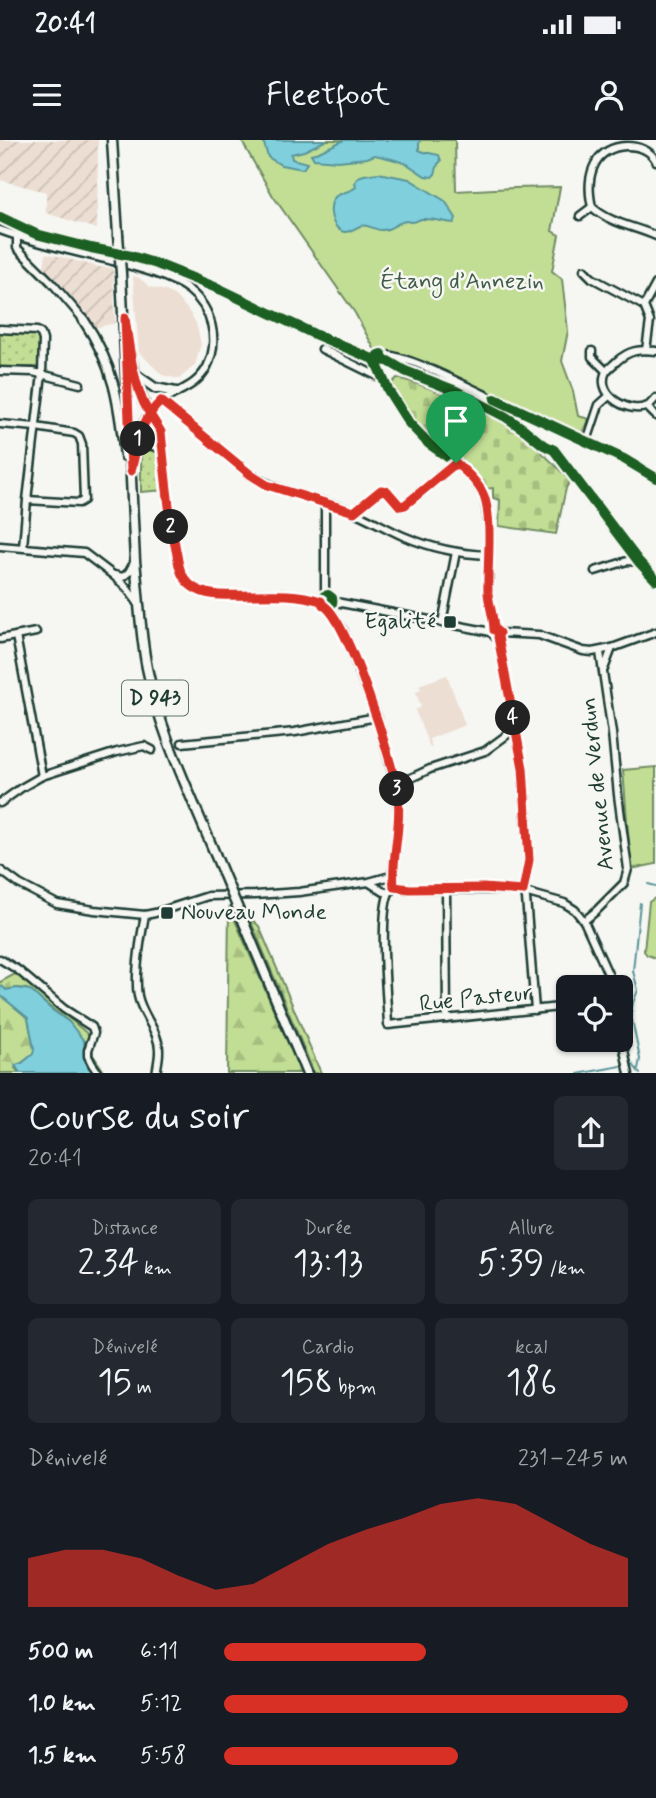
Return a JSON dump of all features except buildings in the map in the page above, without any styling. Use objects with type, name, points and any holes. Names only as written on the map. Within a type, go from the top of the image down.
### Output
[{"type":"main road","name":"D 943","points":[[112,140],[125,318],[135,561],[147,667],[169,745],[307,1073]]},
{"type":"main road","points":[[125,318],[131,363],[142,399],[150,414],[140,431],[131,471]]},
{"type":"main road","points":[[83,319],[102,350],[112,376],[120,411],[126,464],[131,471]]},
{"type":"main road","points":[[135,374],[155,388],[176,392]]},
{"type":"main road","points":[[136,450],[153,444],[163,450]]},
{"type":"street","points":[[606,140],[609,149]]},
{"type":"street","points":[[656,161],[648,149],[636,143],[609,149],[595,164],[590,189],[592,207],[601,215],[656,236]]},
{"type":"street","points":[[580,216],[592,207]]},
{"type":"street","points":[[0,230],[27,240],[131,265],[181,285],[194,295],[209,317],[213,329],[212,351],[200,378],[161,401],[150,414],[161,432],[178,561],[184,578],[193,588],[206,593],[281,593],[323,598],[331,596],[331,604],[377,717],[396,785],[399,809],[392,886],[386,900]]},
{"type":"street","points":[[0,230],[83,319]]},
{"type":"street","points":[[17,236],[17,248]]},
{"type":"street","points":[[26,256],[24,247],[27,240]]},
{"type":"street","points":[[584,270],[592,278],[644,306],[650,321],[646,350]]},
{"type":"street","points":[[644,306],[656,284]]},
{"type":"street","points":[[0,329],[39,332],[43,340],[42,374],[23,547]]},
{"type":"street","points":[[322,349],[383,379]]},
{"type":"street","points":[[656,351],[633,350],[625,354],[606,371],[603,382],[609,396],[618,404],[630,408],[647,407],[656,398]]},
{"type":"street","points":[[592,351],[592,357],[606,371]]},
{"type":"street","points":[[535,1010],[526,898],[523,891],[529,860],[523,768],[489,597],[488,516],[484,496],[456,463],[429,444],[409,423],[375,360],[378,355],[391,355],[445,375],[624,459],[656,478]]},
{"type":"street","points":[[0,371],[33,372],[80,384]]},
{"type":"street","points":[[587,441],[599,405],[609,396]]},
{"type":"street","points":[[161,401],[267,485],[354,512],[404,536],[456,551],[488,555]]},
{"type":"street","points":[[647,407],[656,416]]},
{"type":"street","points":[[0,424],[74,433],[79,436],[82,444],[84,500],[79,503],[27,500]]},
{"type":"street","points":[[354,512],[381,490],[387,491],[400,506],[405,505],[456,463]]},
{"type":"street","points":[[323,598],[325,503]]},
{"type":"street","points":[[0,546],[84,553],[126,587],[138,603]]},
{"type":"street","points":[[442,623],[456,551]]},
{"type":"street","points":[[113,575],[123,577],[135,561]]},
{"type":"street","points":[[595,571],[626,561],[639,562],[656,580]]},
{"type":"street","points":[[331,604],[496,633],[539,635],[583,651],[606,650],[656,632]]},
{"type":"street","points":[[0,639],[36,632]]},
{"type":"street","points":[[16,636],[42,776]]},
{"type":"street","name":"Avenue de Verdun","points":[[604,669],[606,650]]},
{"type":"street","name":"Avenue de Verdun","points":[[584,921],[624,883],[628,869],[604,669],[601,663],[606,650]]},
{"type":"street","points":[[182,743],[295,732],[377,717]]},
{"type":"street","points":[[396,785],[430,769],[485,751],[515,729]]},
{"type":"street","points":[[0,803],[42,776],[117,752],[144,747],[152,750]]},
{"type":"street","points":[[386,900],[379,883],[393,866]]},
{"type":"street","points":[[0,870],[19,884],[57,904],[145,915],[208,896],[265,894],[383,879],[392,886],[410,889],[483,888],[523,891],[564,903],[575,910],[584,921],[609,975]]},
{"type":"street","points":[[369,882],[386,892],[392,886]]},
{"type":"street","points":[[446,888],[447,1019]]},
{"type":"street","name":"Rue Pasteur","points":[[386,900],[384,920],[388,1025],[556,1008]]},
{"type":"street","points":[[145,915],[139,950],[138,991],[141,1006],[159,1043],[156,1073]]},
{"type":"street","points":[[0,959],[19,970],[64,1009],[92,1027],[94,1033],[88,1056],[99,1073]]},
{"type":"street","points":[[625,1052],[629,1073]]},
{"type":"shaded area","points":[[0,140],[98,140],[97,229],[46,213],[46,192],[0,180]]},
{"type":"shaded area","points":[[46,253],[113,268],[115,323],[90,329],[43,274]]},
{"type":"shaded area","points":[[133,276],[150,287],[175,296],[196,323],[201,344],[195,365],[179,379],[162,375],[139,352]]},
{"type":"shaded area","points":[[447,675],[465,725],[429,739],[430,748],[415,710],[421,707],[416,692],[421,690],[419,685]]},
{"type":"green space","name":"Étang d’Annezin","points":[[241,140],[455,140],[456,191],[560,187],[552,231],[559,235],[552,271],[562,279],[568,331],[562,361],[573,391],[578,416],[589,419],[579,438],[431,367],[377,354],[355,313],[273,196]]},
{"type":"green space","points":[[0,332],[36,334],[40,338],[39,367],[0,367]]},
{"type":"green space","points":[[397,378],[477,408],[541,451],[570,481],[556,534],[499,526],[500,500],[493,498],[493,488],[484,489],[471,470],[428,438],[402,406],[390,385]]},
{"type":"green space","points":[[145,447],[157,450],[161,457],[165,490],[141,492],[141,453]]},
{"type":"green space","points":[[656,767],[656,864],[631,869],[623,770]]},
{"type":"green space","points":[[656,898],[656,958],[644,951],[649,902]]},
{"type":"green space","points":[[229,907],[238,927],[301,1073],[227,1073]]},
{"type":"green space","points":[[249,917],[259,926],[321,1073],[314,1073]]},
{"type":"green space","points":[[17,973],[91,1037],[93,1055],[105,1073],[96,1073],[69,1022],[27,989],[6,990],[0,987],[0,982]]},
{"type":"green space","points":[[0,995],[28,1018],[34,1054],[15,1068],[19,1073],[0,1073]]},
{"type":"water","points":[[263,140],[327,140],[291,154],[292,159],[307,163],[303,169],[281,165],[268,157]]},
{"type":"water","points":[[344,140],[420,140],[419,150],[439,155],[441,161],[432,177],[425,176],[407,164],[375,155],[338,161],[314,159],[311,154]]},
{"type":"water","points":[[378,173],[409,179],[445,201],[456,218],[454,223],[421,219],[406,221],[384,230],[363,225],[347,232],[340,230],[333,222],[333,200],[356,187],[358,177]]},
{"type":"water","points":[[2,986],[6,990],[30,990],[69,1022],[84,1041],[87,1056],[96,1073],[20,1073],[15,1065],[33,1054],[34,1049],[28,1018],[0,995]]},
{"type":"waterway","points":[[648,884],[656,886]]},
{"type":"waterway","points":[[638,1069],[640,1059],[631,1014],[638,990],[633,971],[640,903]]},
{"type":"waterway","points":[[629,1064],[632,1063],[639,1073]]},
{"type":"waterway","points":[[583,1073],[621,1066]]},
{"type":"cycle path","points":[[0,217],[36,234],[157,264],[222,290],[375,360],[388,361],[506,417],[554,450],[639,562],[656,580]]},
{"type":"cycle path","points":[[382,354],[375,360],[388,390],[409,423],[429,444],[456,463],[484,496],[488,524],[489,597],[494,630]]},
{"type":"cycle path","points":[[495,399],[624,459],[656,478]]},
{"type":"cycle path","points":[[154,420],[161,432],[173,535],[179,567],[186,581],[198,590],[219,595],[284,595],[322,601],[324,596],[328,595],[332,598],[328,607]]},
{"type":"place","name":"Egalité","points":[[450,622]]},
{"type":"place","name":"Nouveau Monde","points":[[167,913]]},
{"type":"route","points":[[456,463],[405,505],[400,506],[387,491],[381,490],[354,512],[267,485],[161,401],[155,406],[150,414],[140,431],[131,471],[125,318],[131,363],[142,399],[145,407],[150,414],[161,432],[172,530],[184,578],[193,588],[206,593],[281,593],[315,599],[328,607],[343,630],[380,724],[397,791],[399,809],[392,879],[394,887],[523,891],[529,860],[523,768],[499,633],[494,630],[489,597],[488,516],[480,489],[456,463]]}]
